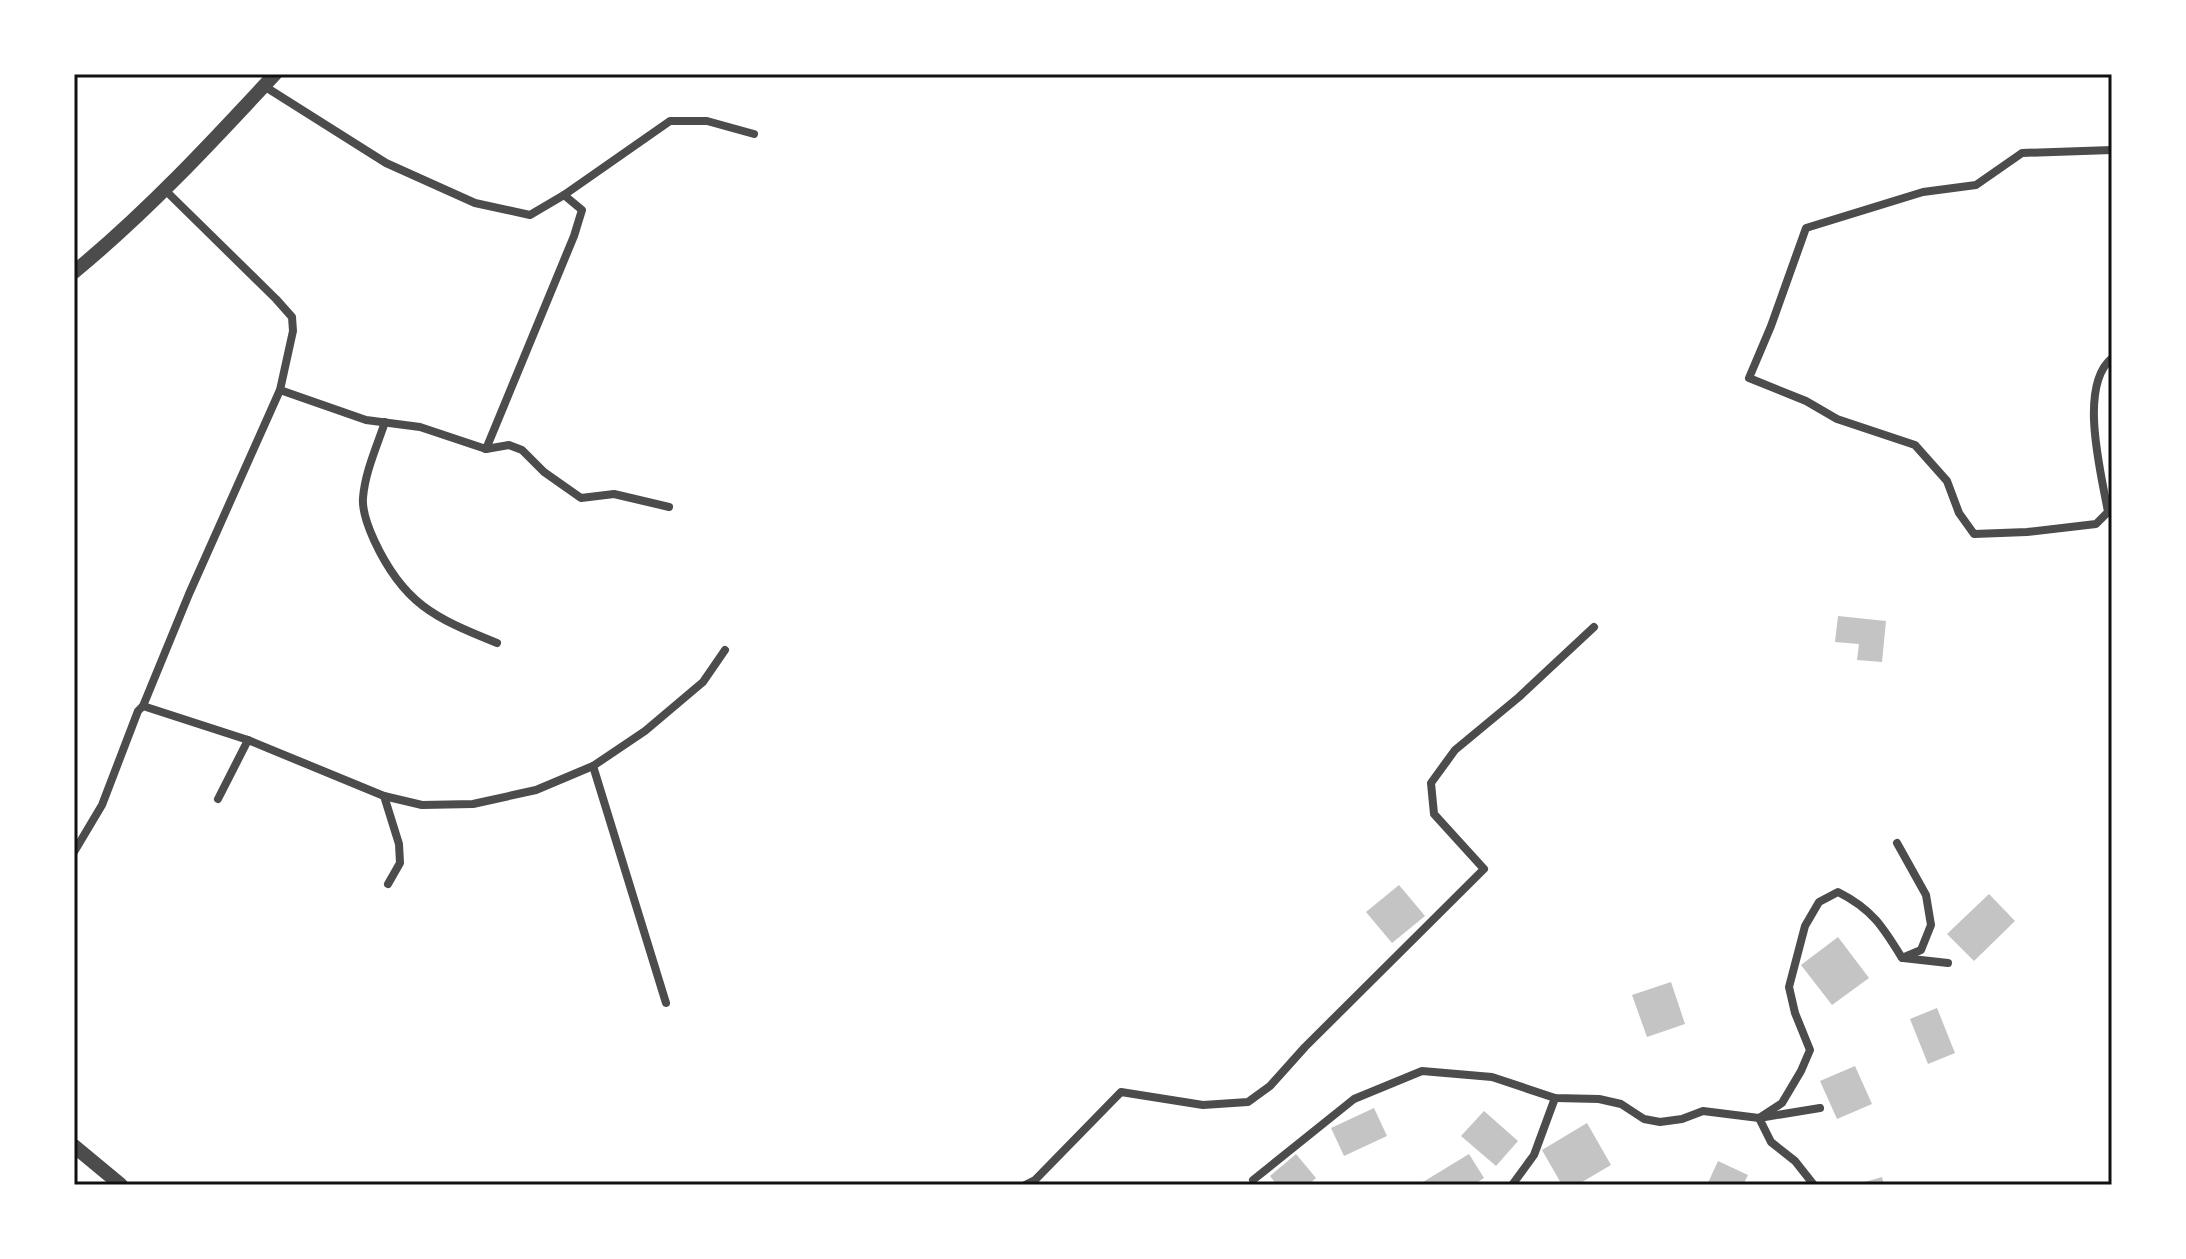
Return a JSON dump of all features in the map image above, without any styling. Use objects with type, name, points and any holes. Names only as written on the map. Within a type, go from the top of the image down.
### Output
[{"type":"street","points":[[74,272],[165,190],[275,74]]},
{"type":"street","points":[[264,86],[386,163],[475,203],[530,215],[670,121],[707,121],[754,134]]},
{"type":"street","points":[[2112,150],[2022,153],[1976,185],[1923,192],[1806,228],[1749,378],[1806,401],[1837,419],[1915,445],[1947,481],[1959,513],[1974,534],[2027,532],[2096,524],[2110,514],[2097,449],[2093,394],[2101,367],[2112,358]]},
{"type":"street","points":[[74,852],[102,805],[138,711],[143,706],[280,390],[293,331],[292,317],[165,190]]},
{"type":"street","points":[[486,449],[582,210],[564,195]]},
{"type":"street","points":[[280,390],[366,420],[420,427],[486,449],[509,445],[522,450],[544,472],[581,498],[614,494],[669,507]]},
{"type":"street","points":[[385,422],[369,467],[362,501],[371,533],[388,571],[434,615],[497,643]]},
{"type":"street","points":[[1025,1185],[1035,1180],[1121,1092],[1203,1105],[1248,1102],[1270,1086],[1305,1047],[1484,869],[1434,814],[1431,783],[1455,750],[1519,697],[1594,627]]},
{"type":"street","points":[[143,706],[248,740],[384,796],[422,805],[473,804],[536,790],[593,766],[645,731],[703,682],[725,650]]},
{"type":"street","points":[[218,799],[248,740]]},
{"type":"street","points":[[593,766],[666,1003]]},
{"type":"street","points":[[384,796],[399,844],[400,863],[388,884]]},
{"type":"street","points":[[1897,843],[1926,895],[1931,925],[1921,950],[1902,958]]},
{"type":"street","points":[[1759,1118],[1782,1103],[1810,1050],[1795,1013],[1789,987],[1805,926],[1819,902],[1838,892],[1861,904],[1886,931],[1902,958]]},
{"type":"street","points":[[1902,958],[1948,963]]},
{"type":"street","points":[[1253,1180],[1354,1099],[1422,1071],[1492,1077],[1555,1098],[1599,1099],[1621,1104],[1644,1119],[1660,1122],[1682,1119],[1703,1111],[1759,1118],[1820,1108]]},
{"type":"street","points":[[1512,1185],[1534,1155],[1555,1098]]},
{"type":"street","points":[[1759,1118],[1771,1142],[1795,1161],[1814,1185]]},
{"type":"street","points":[[74,1146],[121,1185]]},
{"type":"building","points":[[1838,616],[1886,621],[1882,662],[1857,660],[1859,644],[1835,642]]},
{"type":"building","points":[[1399,885],[1425,916],[1392,943],[1366,912]]},
{"type":"building","points":[[1989,894],[2015,921],[1974,961],[1947,934]]},
{"type":"building","points":[[1838,937],[1869,978],[1832,1005],[1801,965]]},
{"type":"building","points":[[1671,982],[1685,1024],[1647,1037],[1632,995]]},
{"type":"building","points":[[1937,1008],[1955,1053],[1928,1064],[1910,1019]]},
{"type":"building","points":[[1855,1066],[1872,1104],[1837,1119],[1820,1081]]},
{"type":"building","points":[[1374,1108],[1387,1136],[1344,1156],[1331,1128]]},
{"type":"building","points":[[1484,1111],[1518,1141],[1496,1166],[1461,1136]]},
{"type":"building","points":[[1587,1123],[1611,1165],[1577,1185],[1562,1185],[1542,1150]]},
{"type":"building","points":[[1296,1154],[1316,1178],[1308,1185],[1277,1185],[1270,1176]]},
{"type":"building","points":[[1469,1154],[1484,1178],[1473,1185],[1425,1185],[1423,1182]]},
{"type":"building","points":[[1718,1161],[1748,1175],[1743,1185],[1707,1185]]},
{"type":"building","points":[[1882,1177],[1884,1185],[1858,1185],[1858,1184]]}]
